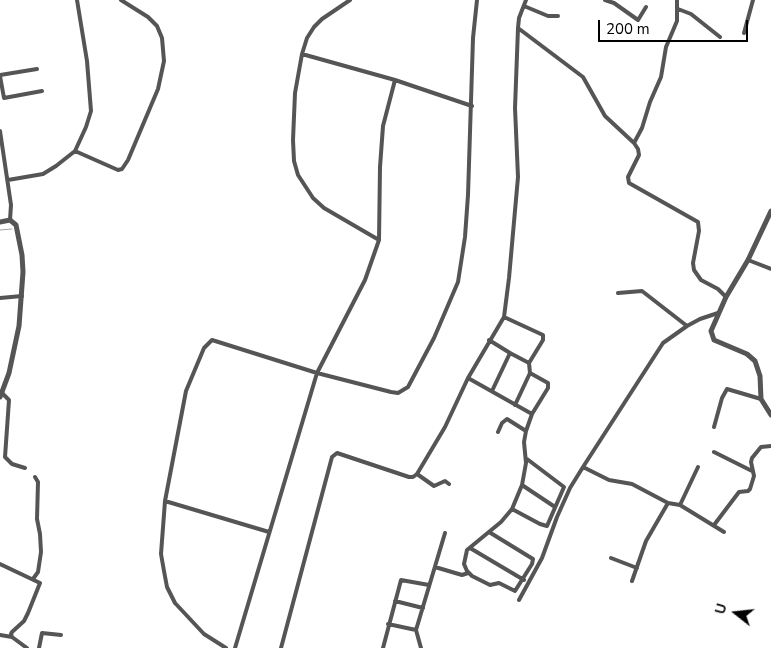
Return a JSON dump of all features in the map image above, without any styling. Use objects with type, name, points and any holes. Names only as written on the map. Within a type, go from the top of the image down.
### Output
[{"type":"street","points":[[8,180],[42,174],[56,166],[75,152],[86,128],[91,111],[87,61],[77,0]]},
{"type":"street","points":[[75,152],[118,170],[122,169],[128,160],[158,89],[164,61],[162,38],[157,26],[148,17],[121,0]]},
{"type":"street","points":[[350,0],[322,19],[307,38],[302,54],[296,93],[293,140],[294,161],[298,175],[313,198],[324,208],[379,240]]},
{"type":"street","points":[[226,648],[204,634],[175,603],[167,587],[161,554],[166,501],[186,391],[204,348],[212,340],[317,373],[391,392],[398,393],[408,387],[434,338],[458,282],[465,237],[472,106],[473,38],[477,0]]},
{"type":"street","points":[[280,648],[332,457],[337,453],[409,477],[417,474],[445,427],[468,378],[489,340],[504,317],[518,177],[515,108],[518,24],[526,0]]},
{"type":"street","points":[[605,0],[614,3],[638,20],[646,7]]},
{"type":"street","points":[[634,143],[642,128],[650,102],[661,77],[666,47],[677,21],[677,0]]},
{"type":"street","points":[[744,33],[753,0]]},
{"type":"street","points":[[524,6],[549,17],[558,16]]},
{"type":"street","points":[[678,9],[691,14],[720,37]]},
{"type":"street","points":[[518,28],[583,77],[605,116],[634,143],[639,155],[629,174],[629,183],[698,222],[699,231],[693,263],[694,270],[701,280],[722,292],[726,297]]},
{"type":"street","points":[[302,54],[395,80],[472,106]]},
{"type":"street","points":[[37,69],[0,76],[4,98],[42,91]]},
{"type":"street","points":[[235,648],[317,373],[365,280],[379,240],[380,167],[383,126],[395,80]]},
{"type":"street","points":[[0,131],[11,205],[10,220],[17,228],[22,255],[22,296],[19,326],[9,373],[1,395],[9,400],[5,457],[12,464],[25,468]]},
{"type":"street","points":[[771,211],[748,260],[726,297],[711,331],[711,337],[717,342],[747,354],[755,361],[760,376],[761,399],[771,415]]},
{"type":"street","points":[[0,222],[10,220]]},
{"type":"street","points":[[748,260],[771,270]]},
{"type":"street","points":[[618,293],[642,291],[687,326]]},
{"type":"street","points":[[0,298],[22,296]]},
{"type":"street","points":[[519,600],[542,558],[570,488],[663,343],[687,326],[718,313]]},
{"type":"street","points":[[504,317],[543,336],[543,340],[529,363],[530,373],[515,405]]},
{"type":"street","points":[[489,340],[529,363]]},
{"type":"street","points":[[492,391],[510,353]]},
{"type":"street","points":[[489,532],[532,559],[532,564],[517,590],[513,591],[499,583],[490,585],[468,573],[464,559],[466,550],[489,532],[512,508],[522,485],[527,459],[524,442],[526,431],[532,414],[549,385],[530,373]]},
{"type":"street","points":[[468,378],[532,414]]},
{"type":"street","points":[[714,428],[722,398],[727,389],[761,399]]},
{"type":"street","points":[[498,432],[507,418],[526,431]]},
{"type":"street","points":[[714,525],[737,494],[750,490],[754,476],[752,458],[761,447],[771,446]]},
{"type":"street","points":[[714,452],[752,471]]},
{"type":"street","points":[[512,508],[547,526],[564,486],[527,459]]},
{"type":"street","points":[[583,467],[609,480],[632,484],[668,503],[680,505],[724,532]]},
{"type":"street","points":[[680,505],[698,467]]},
{"type":"street","points":[[417,474],[434,486],[445,481],[449,484]]},
{"type":"street","points":[[33,578],[38,572],[41,552],[37,519],[38,482],[35,477]]},
{"type":"street","points":[[522,485],[555,507]]},
{"type":"street","points":[[166,501],[269,532]]},
{"type":"street","points":[[632,581],[646,541],[668,503]]},
{"type":"street","points":[[421,648],[416,630],[444,533]]},
{"type":"street","points":[[470,548],[524,580]]},
{"type":"street","points":[[611,558],[637,568]]},
{"type":"street","points":[[0,564],[33,578],[38,581],[39,585],[24,621],[12,632],[12,637]]},
{"type":"street","points":[[434,567],[462,575],[468,573]]},
{"type":"street","points":[[390,648],[383,647],[401,580],[429,585]]},
{"type":"street","points":[[395,601],[423,608]]},
{"type":"street","points":[[388,624],[416,630]]},
{"type":"street","points":[[39,648],[42,633],[61,635]]},
{"type":"street","points":[[0,635],[12,637],[27,648]]},
{"type":"waterway","points":[[0,230],[12,229]]}]
